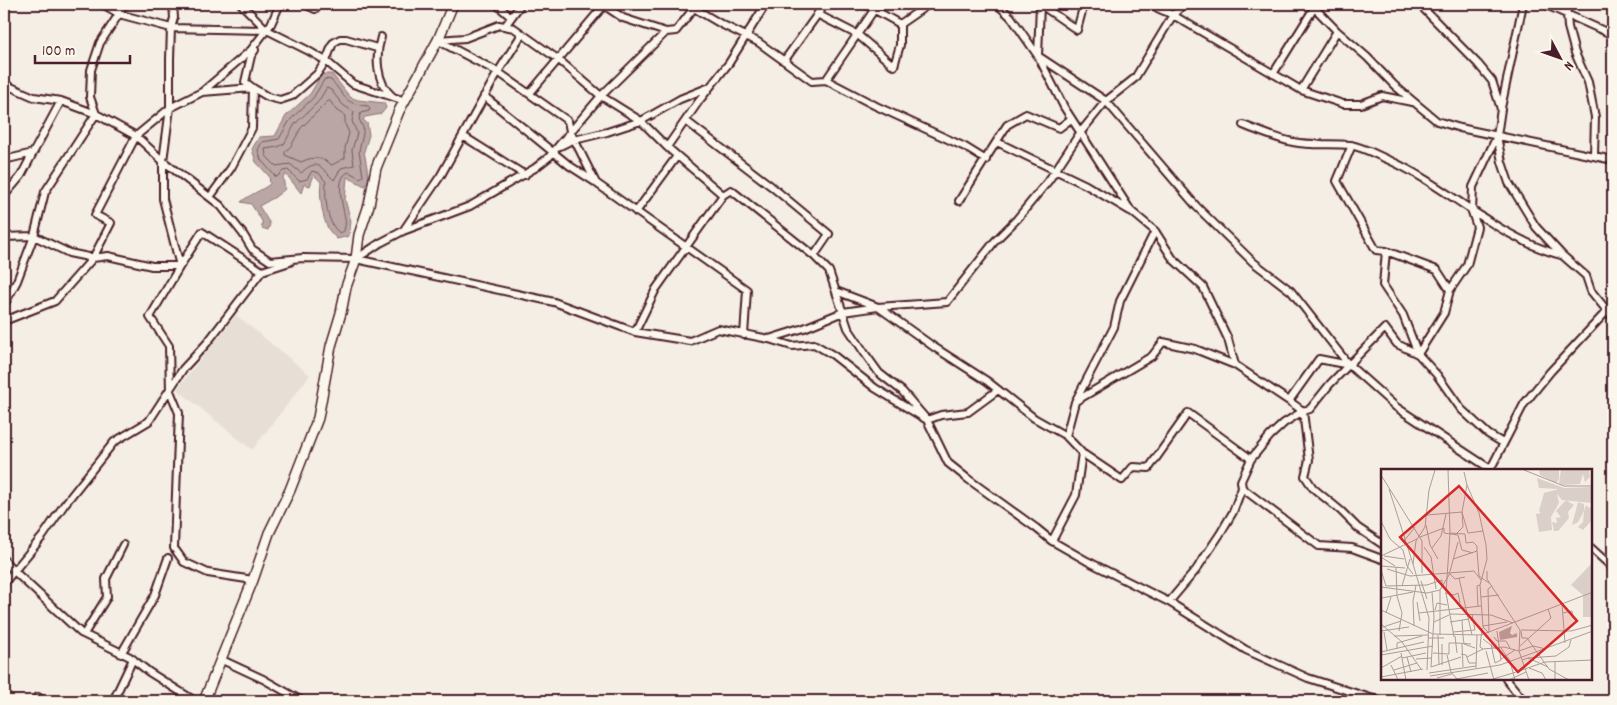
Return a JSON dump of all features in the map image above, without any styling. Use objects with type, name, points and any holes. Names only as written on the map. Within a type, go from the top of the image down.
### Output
[{"type":"street","points":[[4,12],[7,4]]},
{"type":"street","points":[[103,4],[119,14],[171,28],[267,30]]},
{"type":"street","points":[[96,114],[90,97],[91,70],[100,43],[124,4]]},
{"type":"street","points":[[173,4],[170,108],[163,161],[163,199],[180,266]]},
{"type":"street","points":[[241,4],[267,30],[326,61],[353,84],[405,100]]},
{"type":"street","points":[[280,4],[251,56],[245,82],[268,97],[280,100],[292,96],[317,74],[326,61],[333,43],[340,39],[377,48]]},
{"type":"street","points":[[304,4],[315,9],[321,4]]},
{"type":"street","points":[[496,4],[511,17]]},
{"type":"street","points":[[505,26],[521,4]]},
{"type":"street","points":[[530,94],[604,4],[624,18],[666,32],[676,31],[696,5]]},
{"type":"street","points":[[688,4],[696,5],[721,24],[747,35],[812,81],[826,80],[876,106],[965,147],[986,160]]},
{"type":"street","points":[[667,147],[712,86],[766,4]]},
{"type":"street","points":[[784,61],[825,4]]},
{"type":"street","points":[[864,4],[900,24]]},
{"type":"street","points":[[900,24],[929,4]]},
{"type":"street","points":[[997,4],[1011,17],[1038,56],[1071,119],[1131,211]]},
{"type":"street","points":[[1038,56],[1041,4]]},
{"type":"street","points":[[1041,4],[1077,30],[1084,4]]},
{"type":"street","points":[[1148,4],[1173,16],[1301,90],[1343,104],[1360,104],[1382,96],[1414,102]]},
{"type":"street","points":[[769,339],[804,328],[843,312],[878,307],[947,302],[994,242],[1017,219],[1050,180],[1080,133],[1106,101],[1135,78],[1173,16],[1184,4]]},
{"type":"street","points":[[1419,4],[1478,64],[1492,81],[1501,109]]},
{"type":"street","points":[[1418,354],[1444,313],[1450,290],[1467,265],[1477,228],[1472,212],[1473,188],[1497,136],[1523,4]]},
{"type":"street","points":[[1544,4],[1613,35]]},
{"type":"street","points":[[1559,4],[1568,14]]},
{"type":"street","points":[[1566,4],[1568,27],[1588,82],[1595,117],[1594,156]]},
{"type":"street","points":[[204,701],[253,580],[269,533],[290,490],[318,418],[331,346],[341,313],[346,287],[356,258],[358,235],[369,205],[376,168],[405,100],[438,40],[451,5]]},
{"type":"street","points":[[1273,74],[1312,6],[1337,31],[1367,56],[1394,85],[1437,120],[1460,128],[1613,160]]},
{"type":"street","points":[[826,80],[874,10]]},
{"type":"street","points":[[816,14],[858,34],[894,66],[900,45],[900,24]]},
{"type":"street","points":[[438,40],[465,38],[499,25],[514,28],[559,60],[601,96],[641,121],[667,147],[723,195]]},
{"type":"street","points":[[4,321],[55,301],[93,258],[111,223],[96,214],[136,136],[170,108],[202,92],[251,50],[267,30]]},
{"type":"street","points":[[1301,90],[1337,31]]},
{"type":"street","points":[[356,258],[402,231],[470,206],[536,168],[601,96],[666,32]]},
{"type":"street","points":[[402,231],[427,198],[484,96],[522,34]]},
{"type":"street","points":[[381,37],[377,48],[380,81],[394,98]]},
{"type":"street","points":[[438,40],[498,72],[568,121],[570,131],[596,182]]},
{"type":"street","points":[[1038,56],[1106,101],[1197,207],[1253,262],[1291,292],[1349,365],[1396,407],[1489,469]]},
{"type":"street","points":[[4,84],[34,97],[61,101],[96,114],[136,136],[163,161],[221,206],[252,249],[270,262],[303,258],[356,258],[554,302],[634,332],[690,342],[718,329],[769,339],[792,346],[814,344],[833,355],[875,388],[927,420]]},
{"type":"street","points":[[554,150],[575,139],[607,132],[641,121],[680,99],[712,86]]},
{"type":"street","points":[[202,92],[254,88]]},
{"type":"street","points":[[210,197],[232,168],[252,128],[254,88]]},
{"type":"street","points":[[484,96],[636,212],[747,290],[744,335]]},
{"type":"street","points":[[4,196],[21,176],[61,101]]},
{"type":"street","points":[[4,305],[34,236],[45,192],[96,114]]},
{"type":"street","points":[[958,201],[1007,125],[1026,114],[1058,128],[1071,119]]},
{"type":"street","points":[[686,121],[771,186],[829,234],[814,256]]},
{"type":"street","points":[[1243,125],[1293,142],[1352,146],[1391,161],[1439,189],[1472,212],[1544,250],[1562,255]]},
{"type":"street","points":[[463,136],[525,175]]},
{"type":"street","points":[[1497,136],[1502,162],[1509,183],[1536,227],[1562,255],[1586,276],[1591,291],[1613,318]]},
{"type":"street","points":[[997,142],[1086,185],[1131,211],[1155,231],[1173,259],[1203,287],[1228,339],[1236,365]]},
{"type":"street","points":[[1352,146],[1337,181],[1376,250],[1386,251],[1437,270],[1450,290]]},
{"type":"street","points":[[4,160],[33,153]]},
{"type":"street","points":[[636,212],[678,156]]},
{"type":"street","points":[[634,332],[656,289],[723,195],[731,190],[814,256],[829,271],[848,328],[879,373],[902,391],[927,420],[948,463],[1052,541],[1087,561],[1169,602],[1246,650],[1308,678],[1380,701]]},
{"type":"street","points":[[1066,436],[1074,402],[1114,327],[1120,301],[1155,231]]},
{"type":"street","points":[[253,580],[208,573],[184,562],[174,548],[179,413],[170,391],[169,346],[150,317],[202,232],[262,271]]},
{"type":"street","points":[[4,237],[34,236],[69,253],[93,258],[108,256],[152,266],[180,266]]},
{"type":"street","points":[[1386,251],[1383,285],[1403,315],[1418,354],[1437,375],[1461,410],[1488,434],[1503,443]]},
{"type":"street","points":[[4,584],[114,442],[148,422],[183,370],[207,343],[262,271],[303,258]]},
{"type":"street","points":[[836,291],[878,307],[934,347],[988,382],[1034,418],[1066,436],[1082,453],[1122,480],[1133,467],[1149,468],[1188,413],[1251,459]]},
{"type":"street","points":[[1491,469],[1524,404],[1550,372],[1607,311]]},
{"type":"street","points":[[1169,602],[1196,570],[1220,534],[1233,512],[1242,488],[1241,480],[1251,459],[1270,436],[1284,423],[1310,408],[1330,384],[1385,328],[1397,344],[1418,354]]},
{"type":"street","points":[[1074,402],[1152,356],[1164,342],[1195,349],[1236,365],[1303,411],[1309,460],[1305,476],[1314,488],[1358,528],[1381,543]]},
{"type":"street","points":[[1289,401],[1320,359],[1349,365]]},
{"type":"street","points":[[927,420],[942,415],[968,412],[998,390]]},
{"type":"street","points":[[1052,541],[1076,495],[1082,453]]},
{"type":"street","points":[[1242,488],[1319,546],[1352,548],[1381,559]]},
{"type":"street","points":[[84,634],[107,597],[106,579],[123,545]]},
{"type":"street","points":[[1592,549],[1613,568]]},
{"type":"street","points":[[121,654],[155,595],[168,558]]},
{"type":"street","points":[[4,560],[84,634],[133,659],[149,672],[195,701]]},
{"type":"street","points":[[113,701],[133,659]]},
{"type":"street","points":[[220,659],[263,679],[302,701]]},
{"type":"street","points":[[1507,680],[1524,701]]},
{"type":"shaded area","points":[[236,315],[310,375],[252,450],[177,389]]},
{"type":"water","points":[[322,74],[332,74],[350,97],[358,100],[384,103],[386,108],[381,114],[365,117],[363,120],[367,123],[369,135],[364,151],[369,179],[365,186],[347,177],[345,200],[351,221],[349,236],[337,239],[330,231],[325,220],[320,193],[321,182],[314,175],[310,186],[304,184],[301,193],[286,174],[283,178],[285,189],[259,206],[270,224],[268,230],[262,228],[262,221],[251,204],[241,202],[270,184],[269,176],[256,162],[252,149],[259,137],[275,136],[286,116],[310,94]]}]
